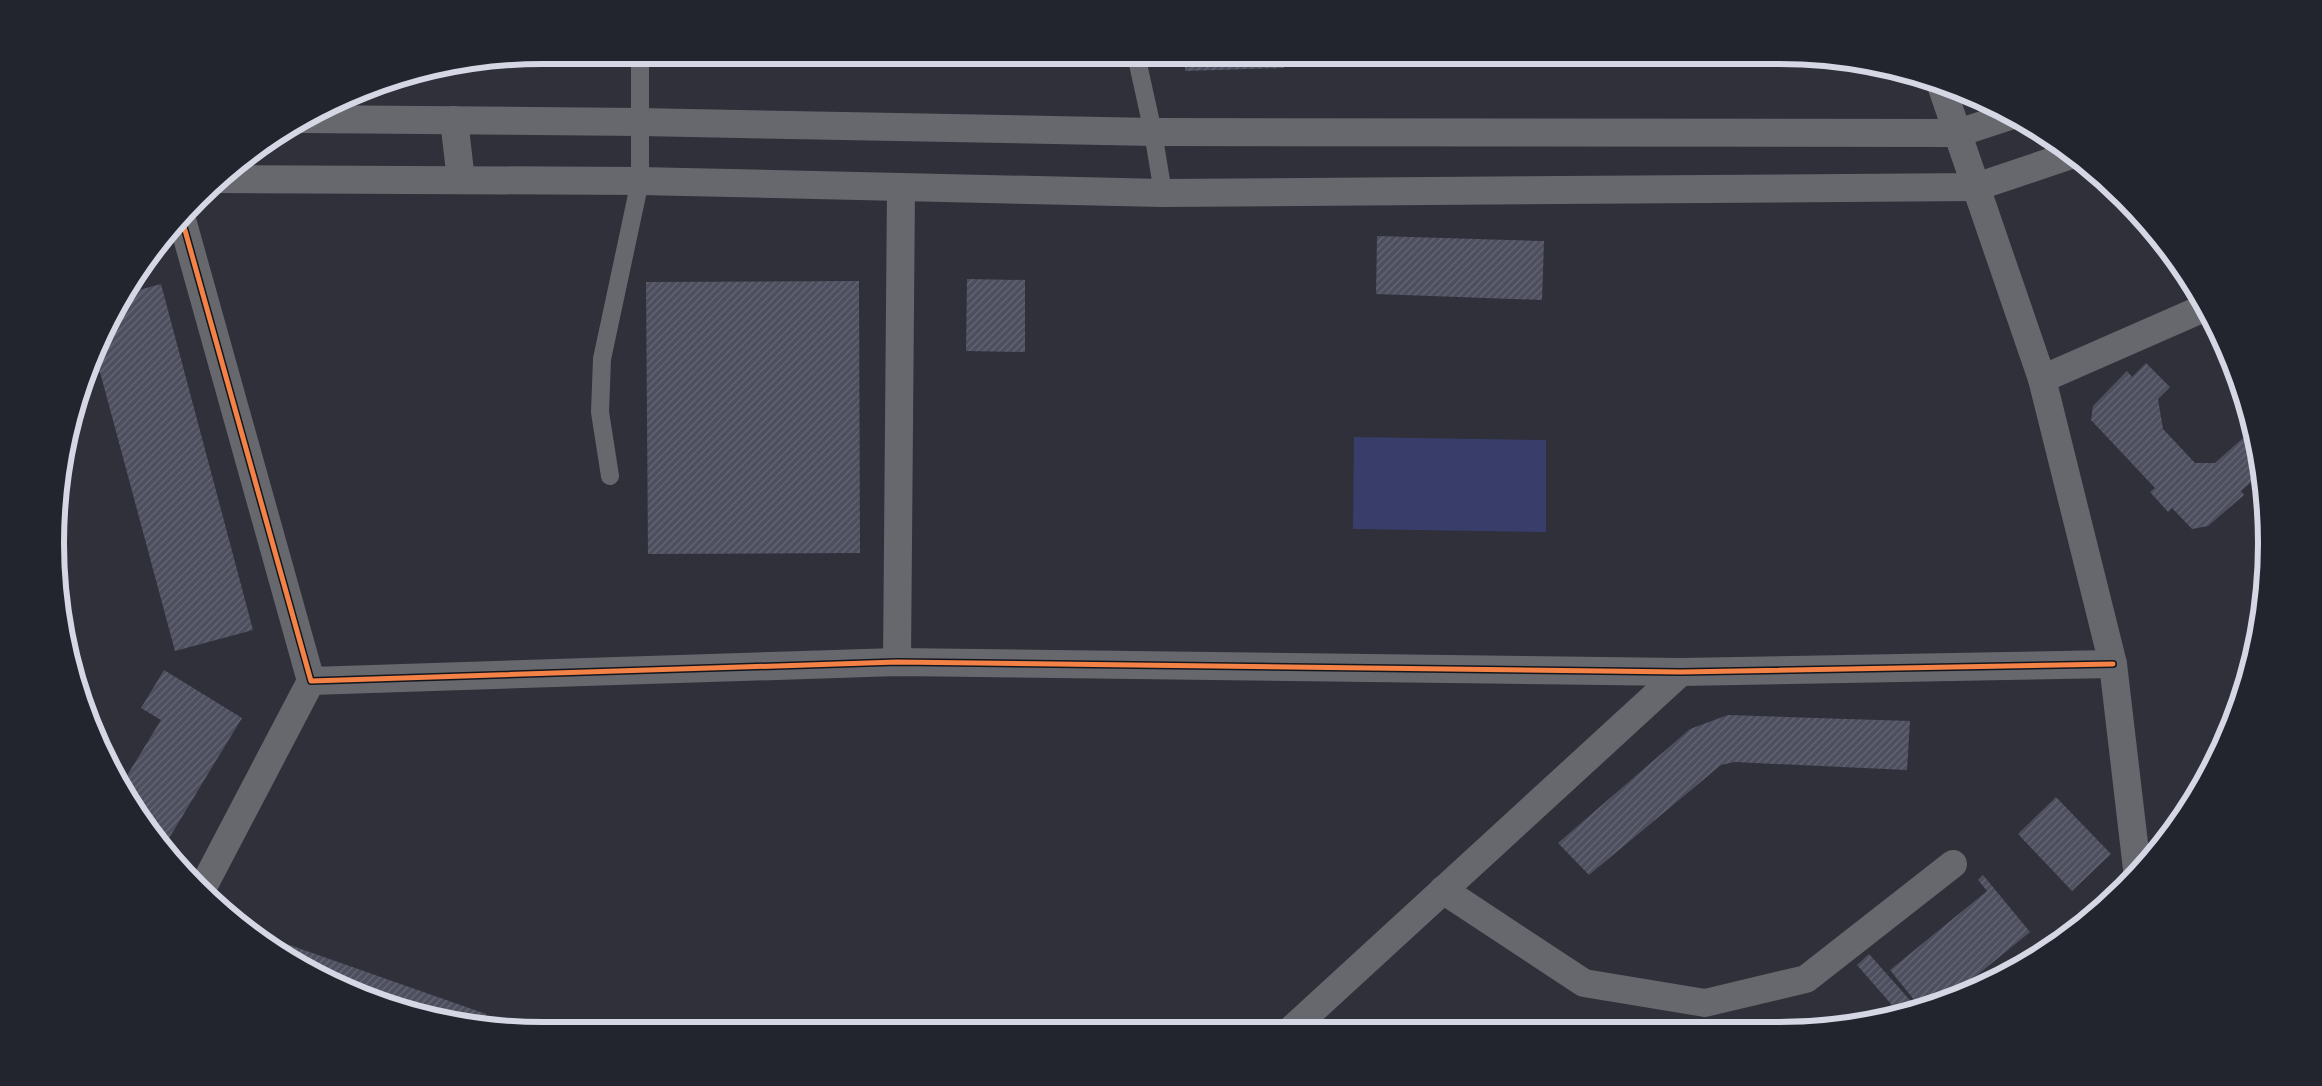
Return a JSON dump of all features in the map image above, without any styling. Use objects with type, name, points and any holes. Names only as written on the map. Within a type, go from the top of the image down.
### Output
[{"type":"street","points":[[1944,93],[2042,379],[2113,664],[2136,862]]},
{"type":"street","points":[[320,119],[640,122],[1153,132],[1958,134],[2002,119]]},
{"type":"street","points":[[454,120],[461,180]]},
{"type":"street","points":[[232,179],[640,181],[1163,193],[1976,187],[2063,158]]},
{"type":"street","points":[[897,662],[901,188]]},
{"type":"street","points":[[184,226],[311,681],[205,883]]},
{"type":"street","points":[[2042,379],[2198,311]]},
{"type":"street","points":[[311,681],[897,662],[1681,672],[2113,664]]},
{"type":"street","points":[[1300,1022],[1681,672]]},
{"type":"street","points":[[1443,890],[1584,984],[1705,1003],[1806,979],[1953,864]]},
{"type":"lane","points":[[610,476],[600,412],[602,358],[640,181],[640,64]]},
{"type":"lane","points":[[1138,64],[1153,132],[1163,193]]},
{"type":"shaded area","points":[[1354,437],[1546,440],[1546,532],[1353,529]]},
{"type":"building","points":[[1185,64],[1284,64],[1284,68],[1185,71]]},
{"type":"building","points":[[1377,236],[1544,241],[1542,300],[1376,294]]},
{"type":"building","points":[[967,279],[1025,280],[1025,352],[966,351]]},
{"type":"building","points":[[859,281],[860,553],[648,554],[646,282]]},
{"type":"building","points":[[161,284],[253,630],[175,651],[100,372],[95,373],[113,331],[136,291]]},
{"type":"building","points":[[2146,363],[2170,387],[2158,399],[2163,429],[2195,463],[2215,463],[2246,436],[2254,480],[2241,491],[2244,495],[2208,526],[2192,529],[2172,508],[2168,512],[2150,492],[2155,488],[2091,420],[2093,406],[2127,371],[2132,377]]},
{"type":"building","points":[[164,670],[242,718],[168,840],[125,778],[161,720],[141,708]]},
{"type":"building","points":[[1728,715],[1910,721],[1907,770],[1734,762],[1721,765],[1589,875],[1558,843],[1690,729]]},
{"type":"building","points":[[2056,797],[2111,854],[2072,891],[2018,834]]},
{"type":"building","points":[[1983,875],[2030,932],[1966,984],[1916,1002],[1890,970],[1987,891],[1978,880]]},
{"type":"building","points":[[276,940],[486,1014],[484,1018],[450,1013],[389,997],[331,973]]},
{"type":"building","points":[[1869,954],[1913,1003],[1894,1008],[1857,965]]},
{"type":"cycle path","points":[[184,226],[311,681],[897,662],[1681,672],[2113,664]]}]
